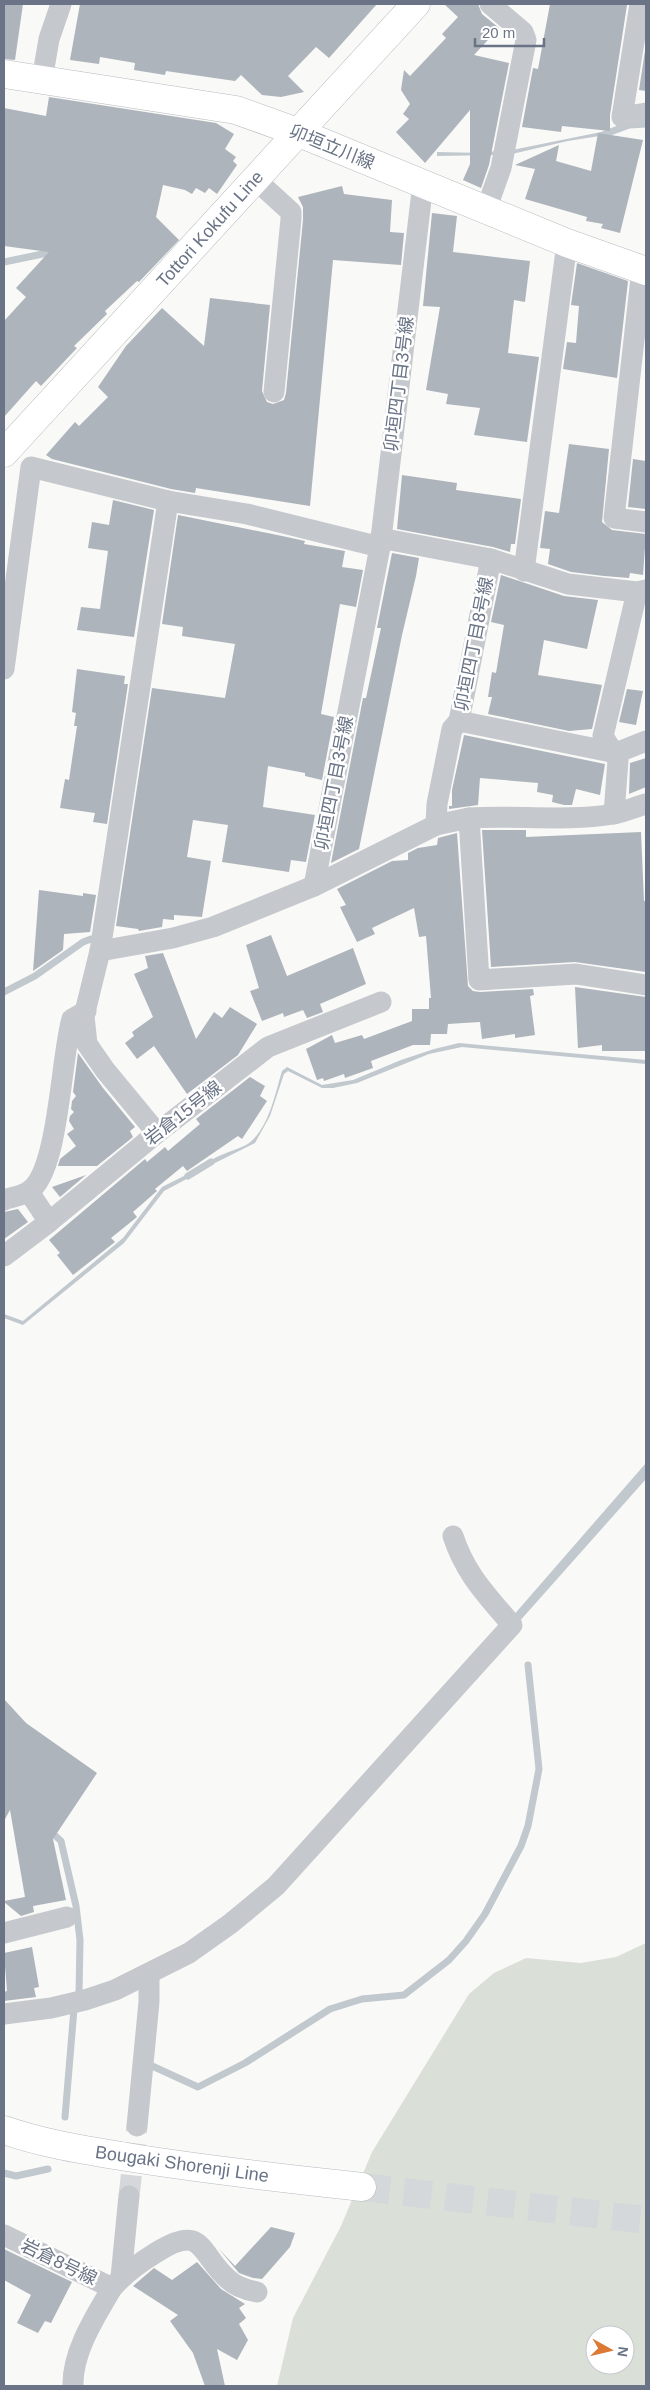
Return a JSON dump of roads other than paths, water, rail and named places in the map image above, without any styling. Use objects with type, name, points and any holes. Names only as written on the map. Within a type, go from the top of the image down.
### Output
[{"type":"main road","name":"Tottori Kokufu Line","points":[[4,453],[416,4]]},
{"type":"main road","name":"卯垣立川線","points":[[4,74],[223,107],[298,132],[567,243],[644,270]]},
{"type":"main road","name":"Bougaki Shorenji Line","points":[[4,2130],[31,2140],[187,2167],[362,2187]]},
{"type":"street","points":[[42,80],[49,39],[61,4]]},
{"type":"street","points":[[486,210],[501,168],[526,40],[524,32],[490,4]]},
{"type":"street","points":[[640,4],[622,117],[646,113]]},
{"type":"street","points":[[256,180],[291,212],[274,392]]},
{"type":"street","name":"卯垣四丁目3号線","points":[[314,886],[380,543],[423,184]]},
{"type":"street","points":[[524,571],[567,243]]},
{"type":"street","points":[[644,270],[614,518],[646,522]]},
{"type":"street","points":[[4,669],[31,467],[168,501],[247,514],[380,543],[491,559]]},
{"type":"street","points":[[157,1133],[105,1070],[87,1044],[84,1016],[100,951],[168,501]]},
{"type":"street","name":"卯垣四丁目8号線","points":[[616,753],[459,721],[491,559],[568,584],[641,591]]},
{"type":"street","points":[[614,814],[618,760],[616,753],[603,736],[641,591]]},
{"type":"street","points":[[436,825],[437,804],[452,729],[459,721]]},
{"type":"street","points":[[616,753],[646,741]]},
{"type":"street","name":"卯垣四丁目3号線","points":[[314,886],[436,825],[469,818],[506,816],[568,818],[614,814],[646,804]]},
{"type":"street","points":[[469,818],[479,980],[576,974],[646,985]]},
{"type":"street","points":[[100,951],[173,938],[213,927],[314,886]]},
{"type":"street","name":"岩倉15号線","points":[[4,1256],[268,1047],[382,1002]]},
{"type":"street","points":[[4,1200],[29,1192],[38,1183],[46,1162],[59,1109],[68,1033],[72,1019],[86,1011]]},
{"type":"street","points":[[29,1192],[49,1222]]},
{"type":"street","points":[[4,2014],[51,2008],[85,2000],[149,1974],[189,1953],[230,1924],[276,1886],[512,1625],[475,1582],[459,1554],[452,1536]]},
{"type":"street","points":[[4,1932],[67,1917]]},
{"type":"street","points":[[137,2126],[149,2002],[149,1974]]},
{"type":"street","points":[[73,2386],[74,2372],[86,2336],[116,2283],[129,2196]]},
{"type":"street","name":"岩倉8号線","points":[[4,2236],[116,2283],[138,2264],[178,2240],[192,2241],[204,2249],[229,2281],[245,2290],[257,2292]]},
{"type":"waterway","points":[[605,134],[629,125],[646,124]]},
{"type":"waterway","points":[[4,262],[57,251]]},
{"type":"waterway","points":[[4,992],[35,976],[83,942],[91,939]]},
{"type":"waterway","points":[[188,1176],[211,1162]]},
{"type":"waterway","points":[[150,2065],[198,2087],[245,2063],[330,2009],[362,1999],[404,1995],[449,1960],[466,1941],[485,1914],[521,1846],[528,1826],[539,1769],[528,1665]]},
{"type":"waterway","points":[[49,1830],[61,1841],[76,1906],[80,1940],[79,1995]]},
{"type":"waterway","points":[[65,2117],[74,2009]]},
{"type":"waterway","points":[[4,2173],[16,2176],[48,2169]]},
{"type":"tunnel","points":[[129,2196],[137,2126]]},
{"type":"tunnel","points":[[362,2187],[646,2220]]}]
